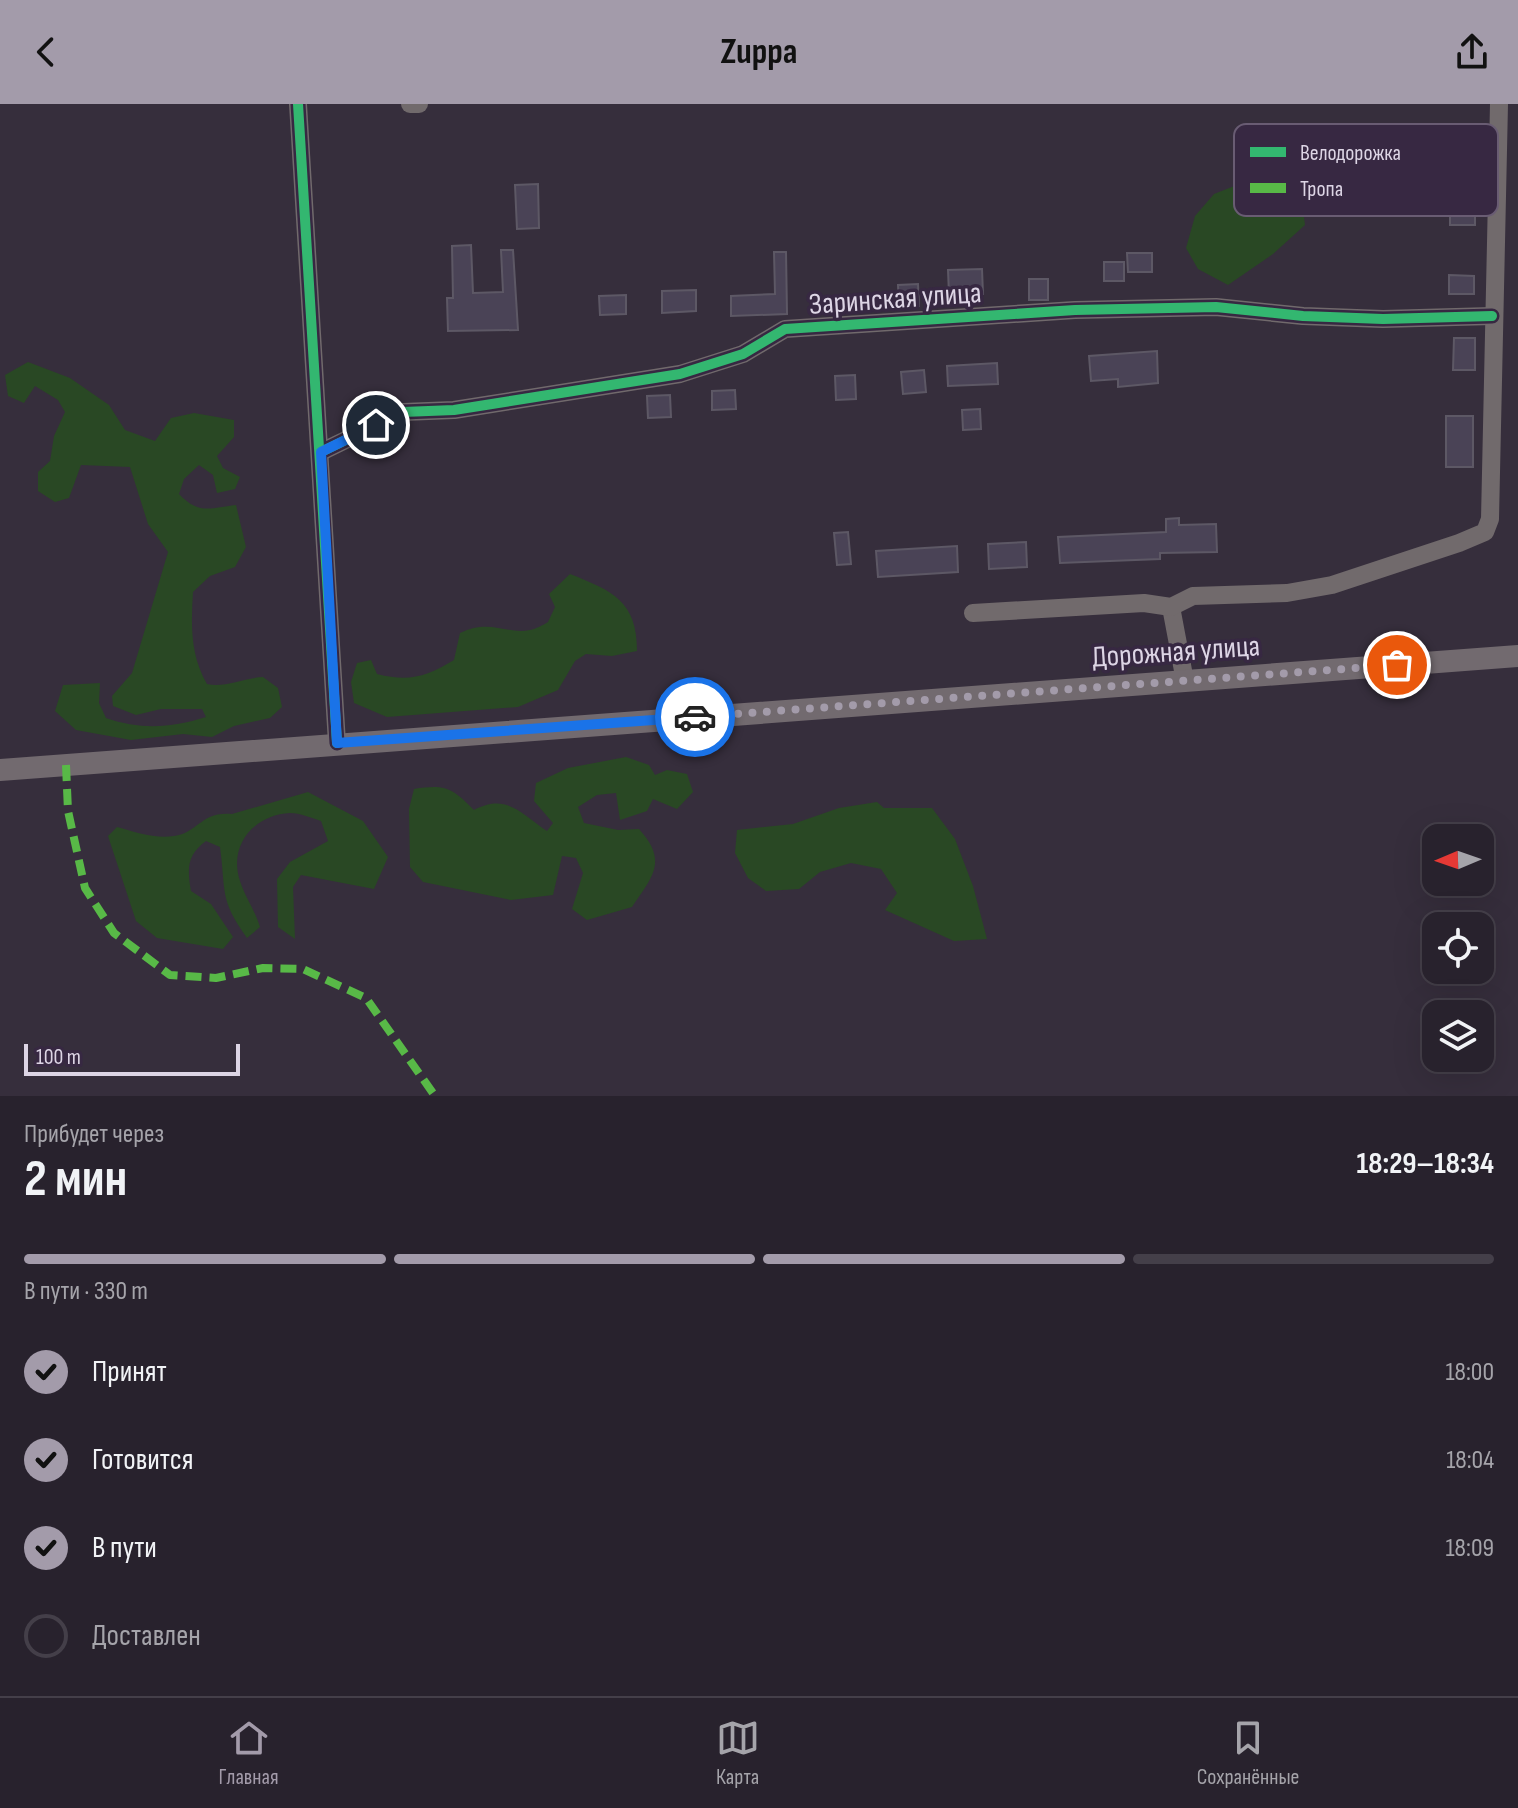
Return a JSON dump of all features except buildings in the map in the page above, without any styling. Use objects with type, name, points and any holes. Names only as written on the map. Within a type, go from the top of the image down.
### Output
[{"type":"main road","name":"Дорожная улица","points":[[0,770],[1518,656]]},
{"type":"street","points":[[298,104],[337,743]]},
{"type":"street","points":[[410,104],[419,104]]},
{"type":"street","points":[[1498,134],[1499,104]]},
{"type":"street","points":[[973,613],[1144,603],[1171,607],[1193,596],[1287,593],[1332,585],[1485,532],[1490,519],[1495,216]]},
{"type":"street","name":"Заринская улица","points":[[321,452],[403,412],[454,410],[680,374],[743,354],[785,329],[1075,310],[1216,307],[1303,316],[1383,319],[1492,316]]},
{"type":"street","points":[[1171,607],[1185,681]]},
{"type":"green space","points":[[1234,186],[1234,216],[1304,216],[1305,225],[1273,254],[1228,285],[1198,269],[1186,248],[1195,216],[1214,194]]},
{"type":"green space","points":[[28,362],[70,378],[109,405],[125,430],[155,441],[171,418],[194,413],[234,420],[234,437],[217,456],[223,468],[240,477],[235,489],[217,493],[213,475],[199,465],[184,479],[179,494],[199,508],[236,505],[246,547],[235,567],[210,576],[193,592],[193,639],[197,662],[207,684],[221,685],[263,677],[278,688],[282,707],[270,718],[234,726],[212,737],[183,734],[131,740],[76,730],[55,711],[63,685],[100,683],[99,703],[106,718],[156,726],[206,717],[202,709],[161,709],[136,715],[113,706],[112,696],[132,673],[168,552],[148,524],[130,467],[81,465],[69,498],[55,502],[38,491],[38,472],[50,461],[54,436],[65,412],[58,400],[35,386],[24,403],[8,396],[5,375]]},
{"type":"green space","points":[[570,574],[599,586],[620,600],[633,620],[637,651],[612,656],[586,654],[575,661],[558,690],[518,707],[387,717],[354,703],[351,682],[357,663],[371,660],[377,674],[408,678],[454,660],[460,633],[480,627],[522,631],[537,628],[548,622],[555,607],[549,594]]},
{"type":"green space","points":[[626,757],[649,765],[655,775],[667,770],[687,774],[693,792],[677,809],[653,799],[647,811],[620,820],[616,793],[597,795],[578,807],[584,823],[618,830],[639,829],[648,840],[653,850],[654,868],[632,907],[587,920],[572,909],[583,873],[576,858],[562,856],[553,895],[511,900],[423,882],[410,867],[409,809],[414,789],[448,789],[474,810],[486,805],[504,804],[547,831],[553,823],[534,801],[536,783],[568,768]]},
{"type":"green space","points":[[308,792],[363,821],[388,857],[374,889],[301,875],[293,887],[295,939],[278,927],[277,879],[290,862],[328,841],[321,821],[290,813],[265,819],[247,834],[241,844],[237,868],[260,927],[247,938],[228,904],[220,847],[206,841],[195,851],[190,863],[191,891],[211,904],[233,937],[223,949],[157,938],[136,921],[108,836],[117,827],[152,836],[174,836],[213,816],[232,814]]},
{"type":"green space","points":[[877,802],[884,808],[932,808],[955,839],[973,886],[987,939],[954,941],[885,910],[897,893],[881,869],[851,863],[820,872],[799,889],[766,891],[748,878],[735,853],[737,830],[793,824],[839,808]]},
{"type":"marked path","points":[[66,765],[68,811],[85,888],[114,933],[170,975],[216,978],[263,968],[303,969],[366,998],[435,1096]]},
{"type":"cycle path","points":[[298,104],[337,743]]},
{"type":"cycle path","points":[[321,452],[403,412],[454,410],[680,374],[743,354],[785,329],[1075,310],[1216,307],[1303,316],[1383,319],[1492,316]]},
{"type":"way so far","points":[[695,717],[1397,665]]},
{"type":"route","points":[[376,425],[321,452],[337,743],[695,717]]}]
